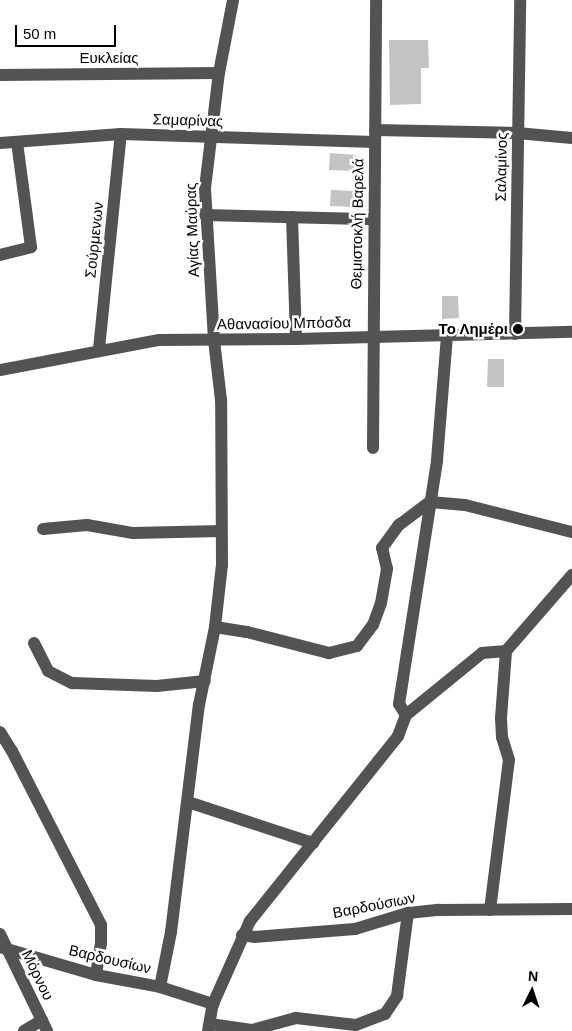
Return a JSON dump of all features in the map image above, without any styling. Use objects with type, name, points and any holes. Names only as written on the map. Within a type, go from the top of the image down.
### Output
[{"type":"street","name":"Αγίας Μαύρας","points":[[160,987],[171,932],[199,705],[215,627],[222,565],[220,400],[204,188],[219,73],[233,0]]},
{"type":"street","name":"Θεμιστοκλή Βαρελά","points":[[373,448],[372,337],[376,0]]},
{"type":"street","name":"Σαλαμίνος","points":[[515,334],[520,0]]},
{"type":"street","name":"Ευκλείας","points":[[0,75],[219,73]]},
{"type":"street","name":"Σαμαρίνας","points":[[0,143],[121,134],[210,137],[517,134],[572,138]]},
{"type":"street","name":"Σούρμενων","points":[[99,350],[121,134]]},
{"type":"street","points":[[0,255],[31,247],[18,142]]},
{"type":"street","points":[[205,215],[374,219]]},
{"type":"street","points":[[292,218],[296,340]]},
{"type":"street","name":"Αθανασίου Μπόσδα","points":[[0,370],[159,340],[296,340],[572,332]]},
{"type":"street","points":[[406,715],[399,704],[437,460],[447,335]]},
{"type":"street","points":[[215,627],[246,632],[330,654],[357,646],[373,625],[381,603],[387,569],[382,548],[399,525],[430,502],[465,505],[572,532]]},
{"type":"street","points":[[43,529],[87,525],[134,532],[221,531]]},
{"type":"street","points":[[490,910],[508,760],[502,737],[501,718],[506,651],[572,576]]},
{"type":"street","points":[[34,642],[48,671],[72,683],[157,686],[205,681]]},
{"type":"street","points":[[408,913],[397,996],[385,1014],[356,1025],[296,1018],[252,1030],[209,1028],[213,1004],[242,935],[250,921],[398,736],[406,715],[482,654],[506,651]]},
{"type":"street","points":[[0,732],[101,925],[101,943],[96,975]]},
{"type":"street","points":[[188,802],[313,843]]},
{"type":"street","name":"Βαρδούσιων","points":[[242,935],[254,937],[355,929],[408,913],[572,909]]},
{"type":"street","name":"Μόρνου","points":[[0,934],[4,948],[45,1026]]},
{"type":"street","name":"Βαρδουσίων","points":[[4,948],[96,975],[160,987],[213,1004]]},
{"type":"street","points":[[24,1031],[45,1026]]},
{"type":"building","points":[[389,40],[428,40],[429,68],[421,68],[421,104],[390,105]]},
{"type":"building","points":[[330,153],[356,155],[355,171],[329,170]]},
{"type":"building","points":[[331,190],[354,191],[353,207],[330,206]]},
{"type":"building","points":[[442,296],[458,296],[459,318],[442,319]]},
{"type":"building","points":[[488,359],[504,359],[504,387],[487,387]]},
{"type":"place","name":"Το Λημέρι","points":[[518,329]]}]
